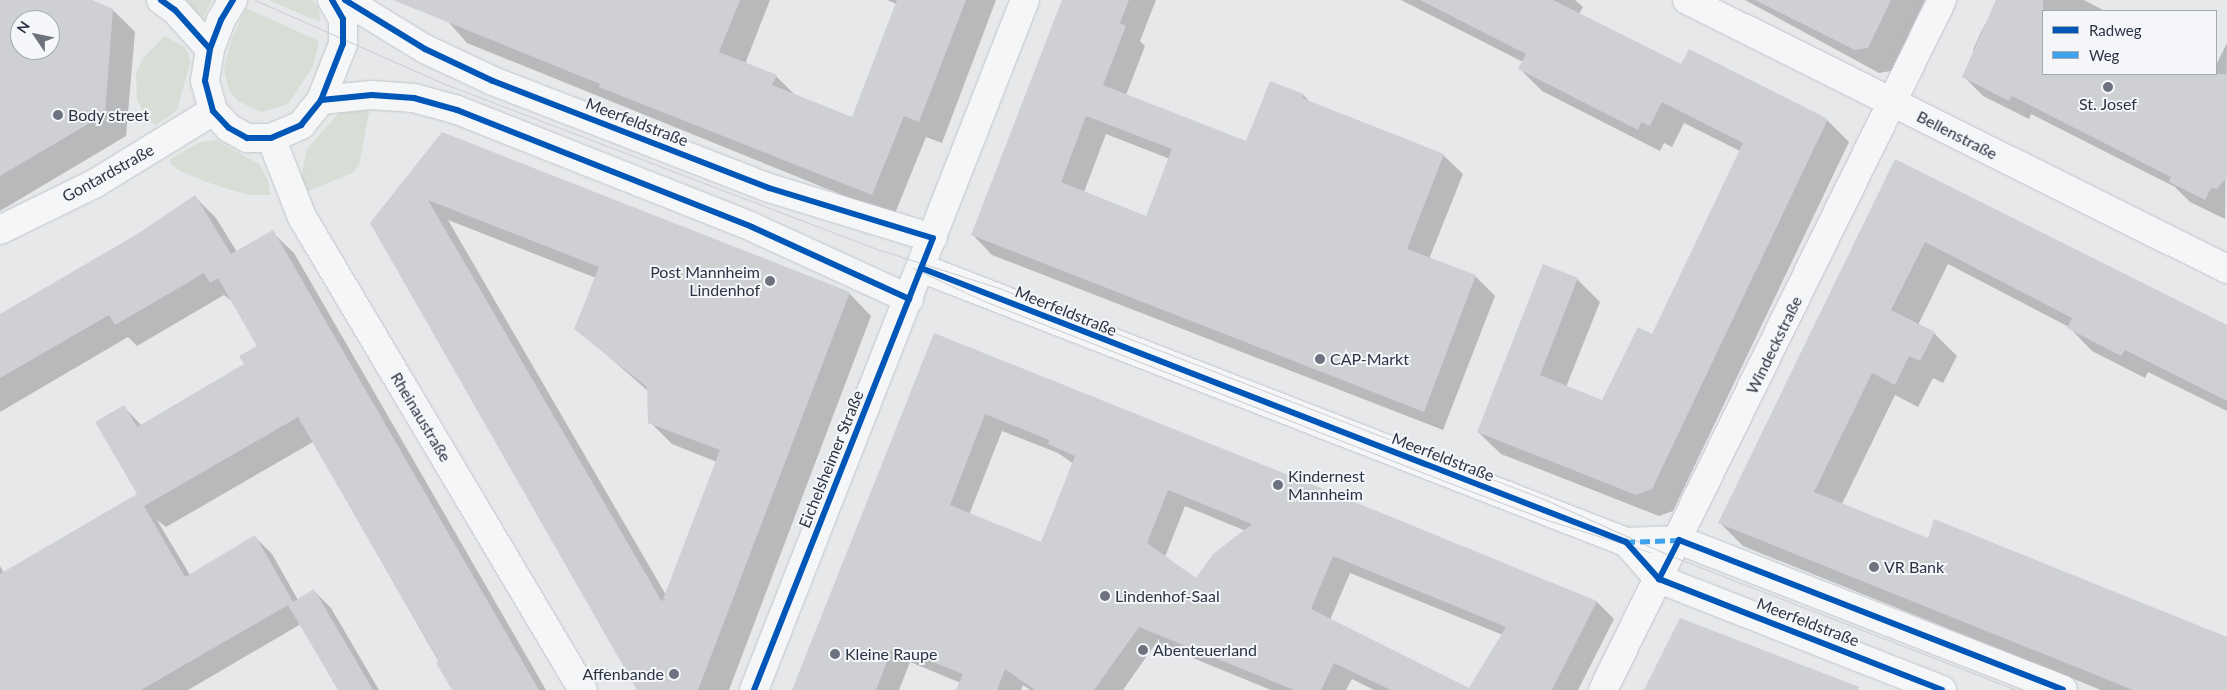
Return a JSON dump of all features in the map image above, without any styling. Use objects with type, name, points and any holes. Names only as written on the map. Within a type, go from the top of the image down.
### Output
[{"type":"street","points":[[161,0],[175,10],[210,49]]},
{"type":"street","points":[[233,0],[221,20],[210,49],[205,81],[213,111],[229,128],[246,138],[271,138],[302,125],[321,100],[343,44],[343,19],[332,0]]},
{"type":"street","name":"Meerfeldstraße","points":[[344,0],[425,49],[493,81],[769,188],[933,238]]},
{"type":"street","name":"Eichelsheimer Straße","points":[[754,690],[922,268],[1025,0]]},
{"type":"street","name":"Bellenstraße","points":[[1687,0],[2227,269]]},
{"type":"street","name":"Windeckstraße","points":[[1603,690],[1679,540],[1942,0]]},
{"type":"street","points":[[321,100],[372,95],[414,98],[457,110],[752,227],[909,299]]},
{"type":"street","name":"Gontardstraße","points":[[0,230],[94,184],[213,111]]},
{"type":"street","name":"Rheinaustraße","points":[[271,138],[302,217],[583,690]]},
{"type":"street","name":"Meerfeldstraße","points":[[922,268],[1626,542],[1679,540],[2062,690]]},
{"type":"street","name":"Meerfeldstraße","points":[[1626,542],[1659,579],[1942,690]]},
{"type":"shaded area","points":[[180,0],[212,0],[203,18]]},
{"type":"shaded area","points":[[268,0],[313,0],[319,8],[320,22]]},
{"type":"shaded area","points":[[246,8],[319,41],[313,66],[288,104],[261,112],[238,101],[229,91],[224,70],[231,41]]},
{"type":"shaded area","points":[[165,36],[181,45],[188,52],[190,63],[177,110],[156,125],[148,121],[137,100],[136,74],[143,58]]},
{"type":"shaded area","points":[[367,107],[369,113],[359,165],[352,173],[308,191],[301,178],[307,149],[340,112]]},
{"type":"shaded area","points":[[216,140],[259,164],[268,180],[270,195],[248,195],[212,184],[180,171],[171,164],[170,159],[200,142]]},
{"type":"building","points":[[0,0],[92,0],[113,9],[105,114],[0,176]]},
{"type":"building","points":[[393,0],[740,0],[719,52],[777,75],[772,85],[852,117],[897,0],[966,0],[919,122],[904,116],[872,195],[599,87],[600,84]]},
{"type":"building","points":[[1062,0],[1129,0],[1120,23],[1126,26],[1103,85],[1246,141],[1270,81],[1304,94],[1302,98],[1444,154],[1407,249],[1476,275],[1424,412],[971,235]],"holes":[[[1086,116],[1172,149],[1146,216],[1061,182]]]},
{"type":"building","points":[[1420,0],[1553,0],[1681,64],[1689,49],[1828,119],[1652,489],[1636,495],[1477,432],[1543,264],[1578,278],[1540,375],[1602,400],[1638,327],[1652,334],[1743,143],[1662,102],[1650,126],[1641,122],[1638,130],[1518,69],[1526,54]]},
{"type":"building","points":[[1755,0],[1891,0],[1868,48],[1855,50]]},
{"type":"building","name":"St. Josef","points":[[1996,0],[2043,0],[2042,75],[2227,74],[2227,177],[2217,189],[2211,188],[2205,200],[2169,182],[2171,177],[2012,96],[2009,101],[1962,77]]},
{"type":"building","points":[[442,132],[850,292],[698,690],[637,690],[370,223]],"holes":[[[428,200],[599,267],[574,329],[647,387],[648,423],[720,450],[662,602]]]},
{"type":"building","points":[[1895,159],[2227,325],[2227,401],[2125,350],[2121,356],[2067,328],[2072,318],[1925,242],[1891,310],[1935,332],[1920,361],[1909,356],[1895,385],[1872,373],[1814,492],[1928,538],[1934,519],[2227,637],[2227,690],[2133,690],[1718,523]]},
{"type":"building","points":[[195,195],[231,254],[273,230],[539,690],[452,690],[436,663],[439,661],[298,417],[144,506],[95,422],[124,405],[137,427],[244,364],[239,356],[257,346],[218,278],[210,283],[204,273],[115,325],[109,315],[0,378],[0,314],[139,233]]},
{"type":"building","points":[[934,333],[1597,601],[1552,690],[1391,690],[1334,663],[1321,690],[1294,690],[1139,627],[1094,690],[1035,690],[1005,669],[997,690],[956,690],[963,674],[893,646],[876,690],[792,690]],"holes":[[[985,414],[1049,440],[1048,444],[1075,456],[1041,542],[950,505]],[[1168,490],[1252,524],[1213,554],[1196,578],[1147,543]],[[1333,556],[1506,627],[1469,688],[1311,609]]]},
{"type":"building","points":[[137,494],[185,577],[255,535],[293,602],[314,589],[373,690],[338,690],[288,605],[141,690],[0,690],[0,574]]},
{"type":"building","points":[[1680,618],[1859,687],[1858,690],[1644,690]]},
{"type":"tram line","points":[[255,0],[442,83],[880,250],[999,288],[1546,500],[1671,556],[2016,690]]},
{"type":"tram line","points":[[913,268],[984,301],[1460,487],[1547,520],[1650,552]]},
{"type":"marked path","points":[[1625,542],[1679,540]]},
{"type":"cycle path","points":[[161,0],[175,10],[210,49]]},
{"type":"cycle path","points":[[233,0],[221,20],[210,49],[205,81],[213,111],[229,128],[247,138],[271,138],[301,125],[321,100],[343,44],[343,19],[332,0]]},
{"type":"cycle path","points":[[345,0],[425,49],[493,81],[769,188],[933,238],[754,690]]},
{"type":"cycle path","points":[[321,100],[372,95],[414,98],[457,110],[752,227],[909,299]]},
{"type":"cycle path","points":[[921,268],[1626,542],[1659,579],[1942,690]]},
{"type":"cycle path","points":[[1659,579],[1679,540],[2063,690]]},
{"type":"place","name":"St. Josef","points":[[2108,87]]},
{"type":"place","name":"Body street","points":[[58,115]]},
{"type":"place","name":"Post Mannheim Lindenhof","points":[[770,281]]},
{"type":"place","name":"CAP-Markt","points":[[1320,359]]},
{"type":"place","name":"Kindernest Mannheim","points":[[1278,485]]},
{"type":"place","name":"VR Bank","points":[[1874,567]]},
{"type":"place","name":"Lindenhof-Saal","points":[[1105,596]]},
{"type":"place","name":"Abenteuerland","points":[[1143,650]]},
{"type":"place","name":"Kleine Raupe","points":[[835,654]]},
{"type":"place","name":"Affenbande","points":[[674,674]]}]
